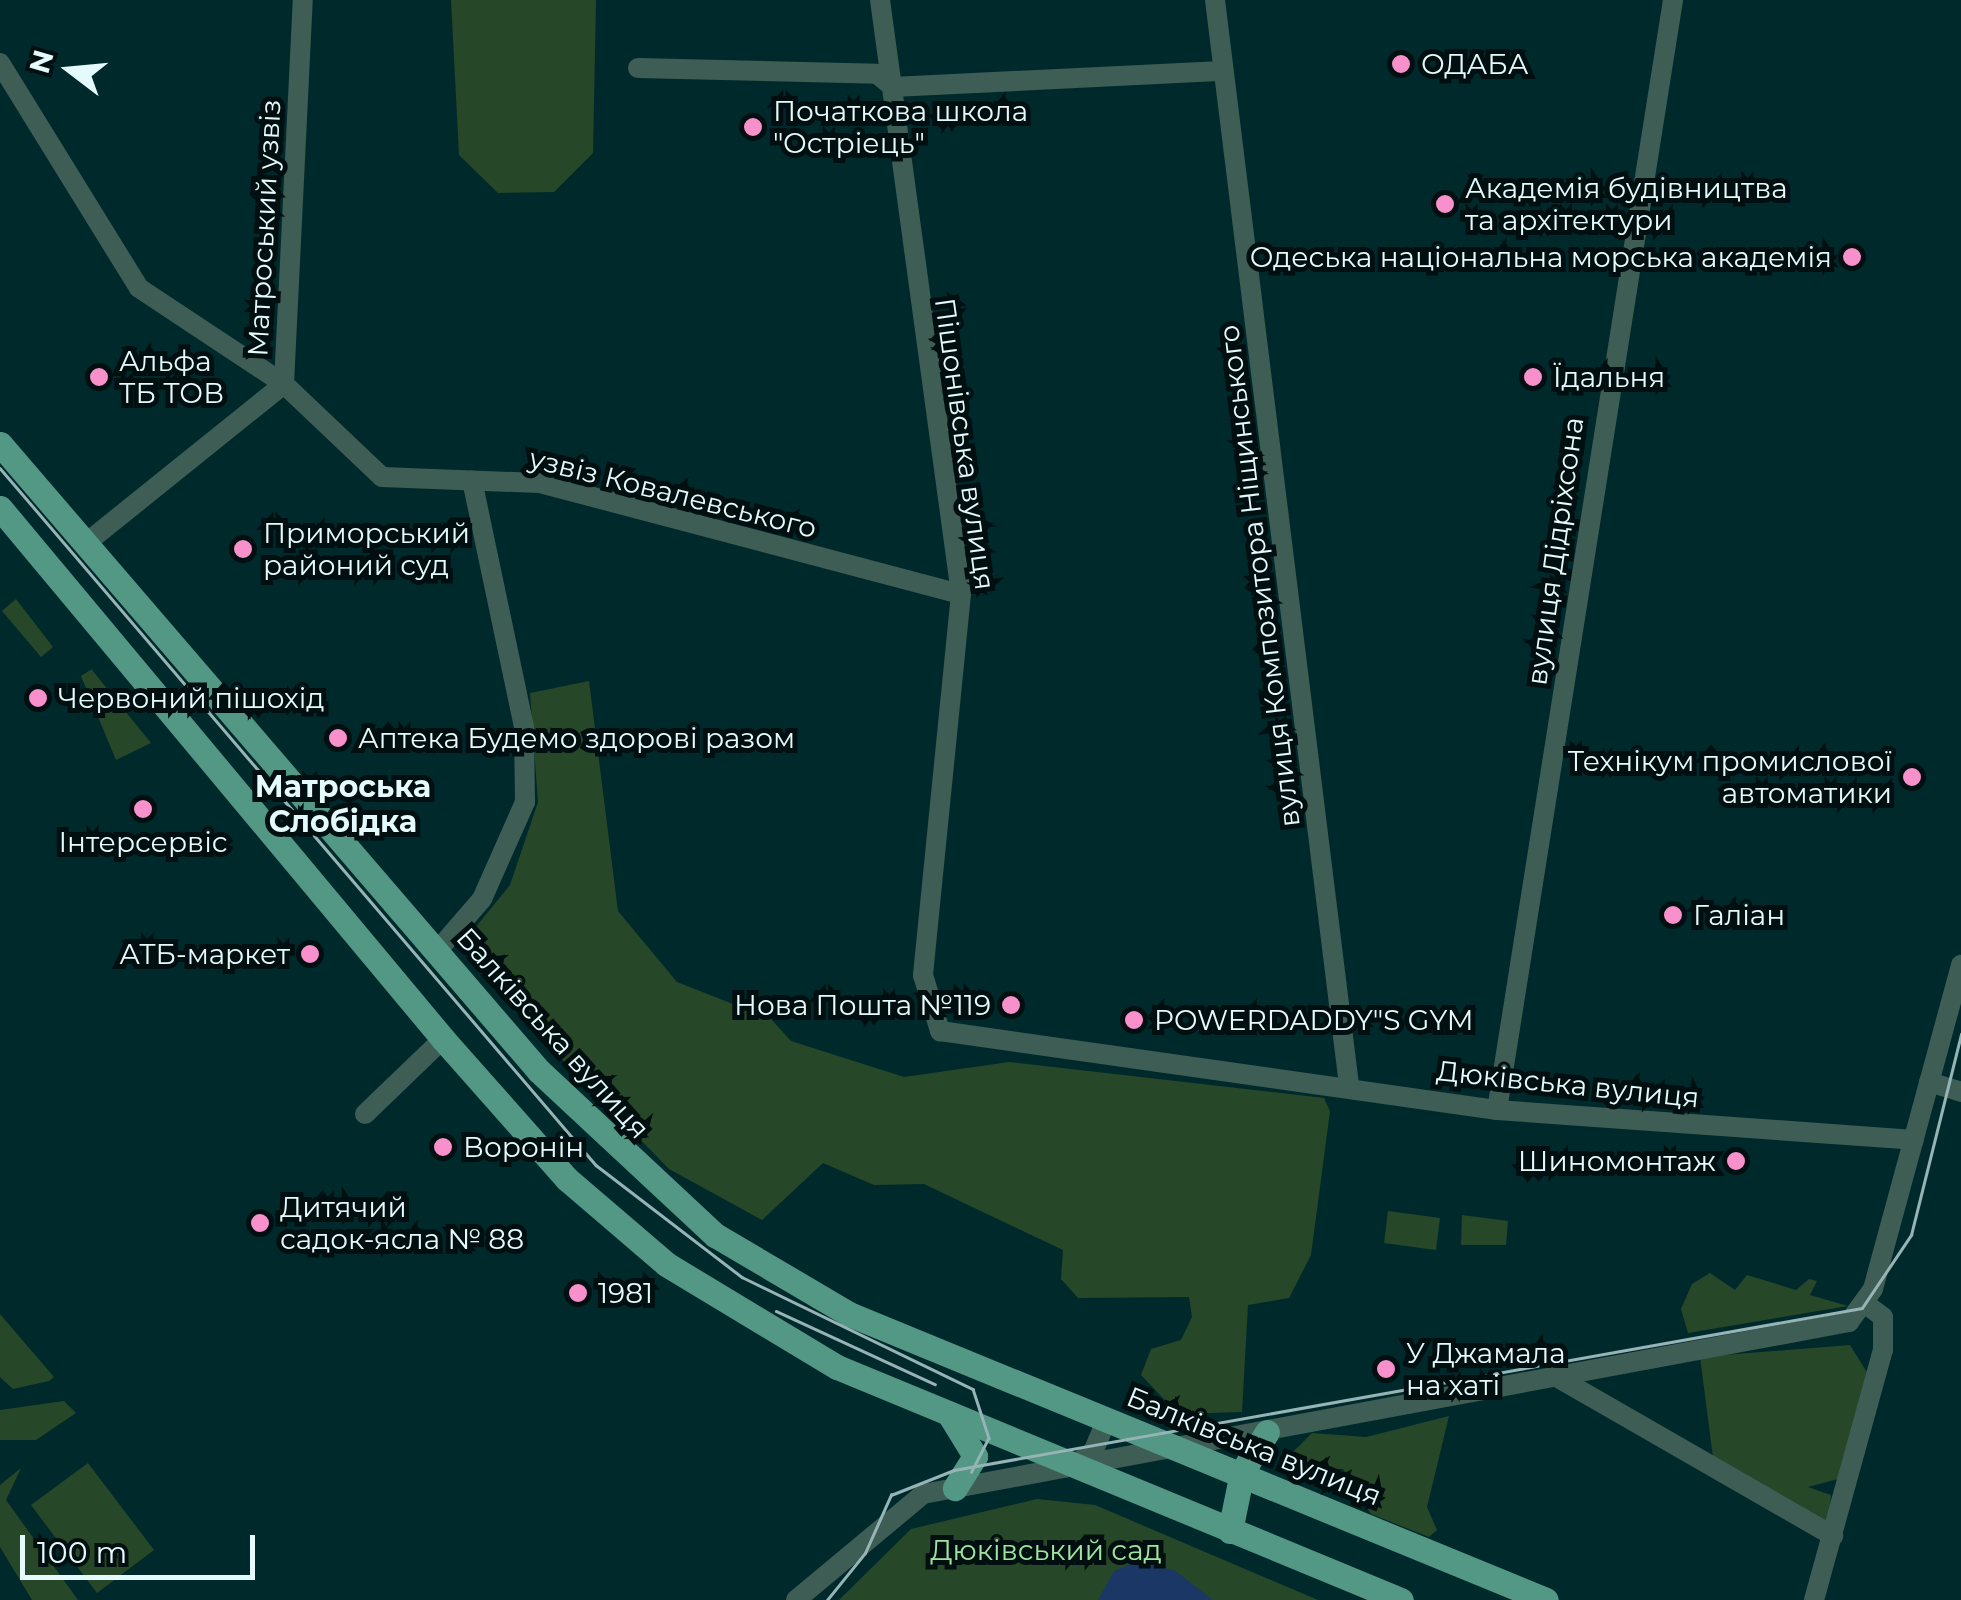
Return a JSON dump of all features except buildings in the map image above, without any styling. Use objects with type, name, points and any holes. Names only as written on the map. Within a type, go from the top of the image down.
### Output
[{"type":"main road","name":"Балківська вулиця","points":[[0,444],[539,1071],[715,1235],[849,1314],[1187,1449],[1546,1600]]},
{"type":"main road","points":[[0,508],[443,1039],[567,1179],[666,1264],[837,1367],[1401,1600]]},
{"type":"main road","points":[[944,1410],[970,1436],[975,1456],[955,1488]]},
{"type":"main road","points":[[1230,1531],[1242,1472],[1266,1432]]},
{"type":"street","name":"Матроський узвіз","points":[[85,544],[284,384],[303,0]]},
{"type":"street","name":"Пішонівська вулиця","points":[[880,0],[961,594],[924,975],[932,1014]]},
{"type":"street","name":"вулиця Композитора Ніщинського","points":[[1214,0],[1348,1085]]},
{"type":"street","name":"вулиця Дідріхсона","points":[[1497,1110],[1673,0]]},
{"type":"street","name":"узвіз Ковалевського","points":[[0,62],[139,288],[284,384],[382,476],[540,482],[961,594]]},
{"type":"street","points":[[638,68],[876,74],[893,87],[1223,71]]},
{"type":"street","points":[[438,950],[482,899],[525,802],[524,727],[472,480]]},
{"type":"street","points":[[796,1600],[904,1504],[955,1488],[1187,1449],[1555,1376],[1832,1330],[1867,1305],[1961,965]]},
{"type":"street","name":"Дюківська вулиця","points":[[932,1014],[940,1031],[962,1040],[1348,1085],[1497,1110],[1914,1140]]},
{"type":"street","points":[[365,1114],[443,1039]]},
{"type":"street","points":[[1930,1082],[1961,1092]]},
{"type":"street","points":[[1814,1600],[1886,1330],[1867,1305]]},
{"type":"street","points":[[1555,1376],[1833,1536]]},
{"type":"street","points":[[1073,1466],[1093,1452],[1107,1419]]},
{"type":"green space","points":[[451,0],[596,0],[593,153],[554,192],[498,193],[459,155]]},
{"type":"green space","points":[[16,599],[53,647],[41,657],[2,611]]},
{"type":"green space","points":[[92,669],[151,743],[116,760],[81,676]]},
{"type":"green space","points":[[589,681],[618,911],[677,982],[771,1019],[791,1041],[904,1077],[1009,1062],[1324,1098],[1330,1111],[1311,1255],[1289,1298],[1248,1305],[1242,1412],[1178,1414],[1141,1375],[1151,1349],[1181,1340],[1192,1317],[1189,1297],[1078,1298],[1061,1279],[1063,1250],[924,1184],[874,1185],[823,1163],[762,1220],[669,1169],[550,1047],[462,944],[510,885],[538,802],[530,693]]},
{"type":"green space","points":[[1388,1211],[1440,1218],[1436,1250],[1384,1243]]},
{"type":"green space","points":[[1462,1215],[1508,1221],[1506,1245],[1461,1245]]},
{"type":"green space","points":[[1710,1273],[1735,1290],[1747,1275],[1796,1290],[1809,1279],[1817,1281],[1810,1295],[1848,1306],[1688,1333],[1681,1309],[1692,1284]]},
{"type":"green space","points":[[0,1314],[54,1377],[49,1381],[13,1389],[0,1377]]},
{"type":"green space","points":[[1850,1345],[1868,1374],[1842,1478],[1808,1487],[1831,1495],[1829,1526],[1714,1465],[1700,1357]]},
{"type":"green space","points":[[64,1401],[76,1413],[36,1440],[0,1440],[0,1410]]},
{"type":"green space","points":[[1449,1416],[1427,1507],[1437,1530],[1429,1537],[1371,1514],[1343,1469],[1299,1468],[1292,1453],[1312,1433],[1366,1437]]},
{"type":"green space","points":[[88,1463],[154,1550],[97,1593],[31,1505]]},
{"type":"green space","points":[[21,1468],[6,1500],[78,1600],[32,1600],[0,1547],[0,1485]]},
{"type":"green space","name":"Дюківський сад","points":[[1037,1499],[1095,1505],[1318,1600],[839,1600],[911,1529]]},
{"type":"water","points":[[1133,1563],[1174,1570],[1213,1600],[1098,1600],[1114,1571]]},
{"type":"tram line","points":[[0,468],[596,1165],[742,1277],[973,1389],[989,1438],[972,1472]]},
{"type":"tram line","points":[[827,1600],[865,1553],[891,1495],[954,1470],[1862,1308],[1911,1235],[1961,1034]]},
{"type":"tram line","points":[[776,1311],[935,1384]]},
{"type":"place","name":"ОДАБА","points":[[1401,64]]},
{"type":"place","name":"Початкова школа \"Остріець\"","points":[[753,127]]},
{"type":"place","name":"Академія будівництва та архітектури","points":[[1445,204]]},
{"type":"place","name":"Одеська національна морська академія","points":[[1852,257]]},
{"type":"place","name":"Альфа ТБ ТОВ","points":[[99,377]]},
{"type":"place","name":"Їдальня","points":[[1533,377]]},
{"type":"place","name":"Приморський районий суд","points":[[243,549]]},
{"type":"place","name":"Червоний пішохід","points":[[38,698]]},
{"type":"place","name":"Аптека Будемо здорові разом","points":[[338,738]]},
{"type":"place","name":"Технікум промислової автоматики","points":[[1912,777]]},
{"type":"place","name":"Інтерсервіс","points":[[143,809]]},
{"type":"place","name":"Галіан","points":[[1673,915]]},
{"type":"place","name":"АТБ-маркет","points":[[310,954]]},
{"type":"place","name":"Нова Пошта №119","points":[[1011,1005]]},
{"type":"place","name":"POWERDADDY\"S GYM","points":[[1134,1020]]},
{"type":"place","name":"Воронін","points":[[443,1147]]},
{"type":"place","name":"Шиномонтаж","points":[[1736,1161]]},
{"type":"place","name":"Дитячий садок-ясла № 88","points":[[260,1223]]},
{"type":"place","name":"1981","points":[[578,1293]]},
{"type":"place","name":"У Джамала на хаті","points":[[1386,1369]]},
{"type":"district","name":"Матроська Слобідка","points":[[343,804]]}]
